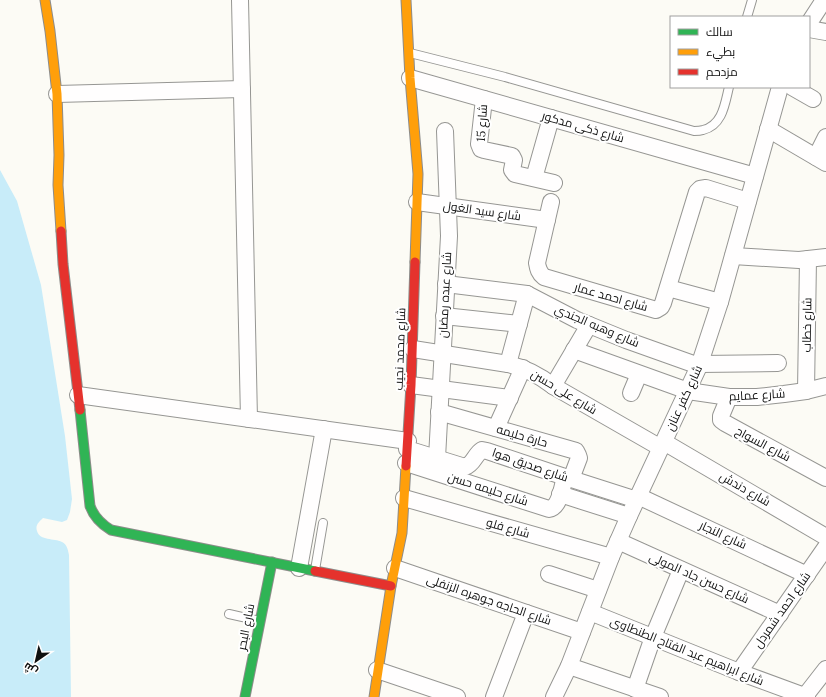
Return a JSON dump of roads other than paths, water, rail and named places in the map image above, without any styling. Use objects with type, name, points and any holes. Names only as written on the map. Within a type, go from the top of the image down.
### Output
[{"type":"street","points":[[44,0],[51,39],[57,94],[59,155],[58,185],[62,264],[90,506],[95,518],[99,523],[111,530],[391,586]]},
{"type":"street","points":[[240,0],[249,419]]},
{"type":"street","name":"شارع محمد نجيب","points":[[374,697],[391,586],[396,568],[402,533],[413,349],[418,174],[410,78],[406,0]]},
{"type":"street","points":[[810,22],[825,0]]},
{"type":"street","points":[[810,29],[826,32]]},
{"type":"street","name":"شارع ذكى مدكور","points":[[410,78],[755,176]]},
{"type":"street","name":"شارع كفر عنان","points":[[554,697],[569,666],[618,541],[700,365],[720,302],[780,88]]},
{"type":"street","points":[[794,88],[813,99]]},
{"type":"street","points":[[57,94],[242,89]]},
{"type":"street","name":"شارع 15","points":[[484,99],[480,146],[484,150],[511,156],[513,158],[513,173],[554,183]]},
{"type":"street","points":[[534,178],[551,118]]},
{"type":"street","points":[[768,129],[821,160],[826,137]]},
{"type":"street","name":"شارع عبده رمضان","points":[[437,458],[448,236],[445,131]]},
{"type":"street","name":"شارع احمد عمار","points":[[551,202],[537,264],[540,274],[544,278],[656,310],[662,305],[698,192],[702,188],[706,188],[748,201]]},
{"type":"street","name":"شارع سيد الغول","points":[[417,202],[547,220]]},
{"type":"street","points":[[733,256],[799,260],[821,255]]},
{"type":"street","name":"شارع خطاب","points":[[806,391],[821,255]]},
{"type":"street","name":"شارع وهبه الجندي","points":[[446,284],[527,294],[589,325],[626,340],[700,365]]},
{"type":"street","points":[[668,288],[720,302]]},
{"type":"street","points":[[496,428],[510,398],[516,366],[519,324],[527,294]]},
{"type":"street","points":[[444,316],[519,324]]},
{"type":"street","points":[[553,386],[589,325]]},
{"type":"street","name":"شارع على حسن","points":[[413,349],[516,366],[539,375],[553,386],[662,445]]},
{"type":"street","name":"شارع عمايم","points":[[574,350],[688,391],[729,398],[757,397],[806,391],[826,386]]},
{"type":"street","points":[[700,365],[778,363]]},
{"type":"street","points":[[631,392],[639,374]]},
{"type":"street","points":[[411,384],[510,398]]},
{"type":"street","points":[[78,395],[324,429],[407,451]]},
{"type":"street","name":"شارع السواح","points":[[729,398],[721,416],[721,420],[826,478]]},
{"type":"street","name":"حارة حليمه","points":[[439,412],[576,451],[579,458],[568,478]]},
{"type":"street","points":[[299,568],[324,429]]},
{"type":"street","name":"شارع دندش","points":[[662,445],[826,545]]},
{"type":"street","name":"شارع صديق هوا","points":[[407,451],[437,458],[465,467],[471,464],[482,450],[568,478],[638,498]]},
{"type":"street","name":"شارع حليمه حسن","points":[[407,451],[550,509],[558,504],[560,494],[568,478]]},
{"type":"street","points":[[560,494],[629,516]]},
{"type":"street","name":"شارع فلو","points":[[404,498],[611,557]]},
{"type":"street","name":"شارع النجار","points":[[638,498],[807,575]]},
{"type":"street","name":"شارع حسن جاد المولى","points":[[618,541],[780,614]]},
{"type":"street","name":"شارع احمد شمردل","points":[[739,672],[807,575],[826,545]]},
{"type":"street","name":"شارع البحر","points":[[245,697],[272,562]]},
{"type":"street","name":"شارع الحاجه جوهره الزنفلى","points":[[396,568],[582,632]]},
{"type":"street","points":[[635,688],[653,637],[681,570]]},
{"type":"street","points":[[549,574],[598,590]]},
{"type":"street","name":"شارع ابراهيم عبد الفتاح الطنطاوى","points":[[590,612],[739,672],[806,697]]},
{"type":"street","points":[[494,697],[526,613]]},
{"type":"street","points":[[569,666],[660,697]]},
{"type":"street","points":[[806,697],[826,669]]},
{"type":"street","points":[[378,670],[457,697]]},
{"type":"lane","points":[[747,16],[752,0]]},
{"type":"lane","points":[[409,53],[505,77],[694,131],[703,130],[712,126],[719,120],[723,111],[729,88]]},
{"type":"lane","points":[[315,571],[323,523]]},
{"type":"lane","points":[[230,614],[260,621]]},
{"type":"water","points":[[0,170],[17,201],[41,285],[65,436],[72,499],[70,512],[67,520],[62,522],[43,518],[38,524],[37,531],[44,538],[64,543],[69,553],[71,697],[0,697]]}]
